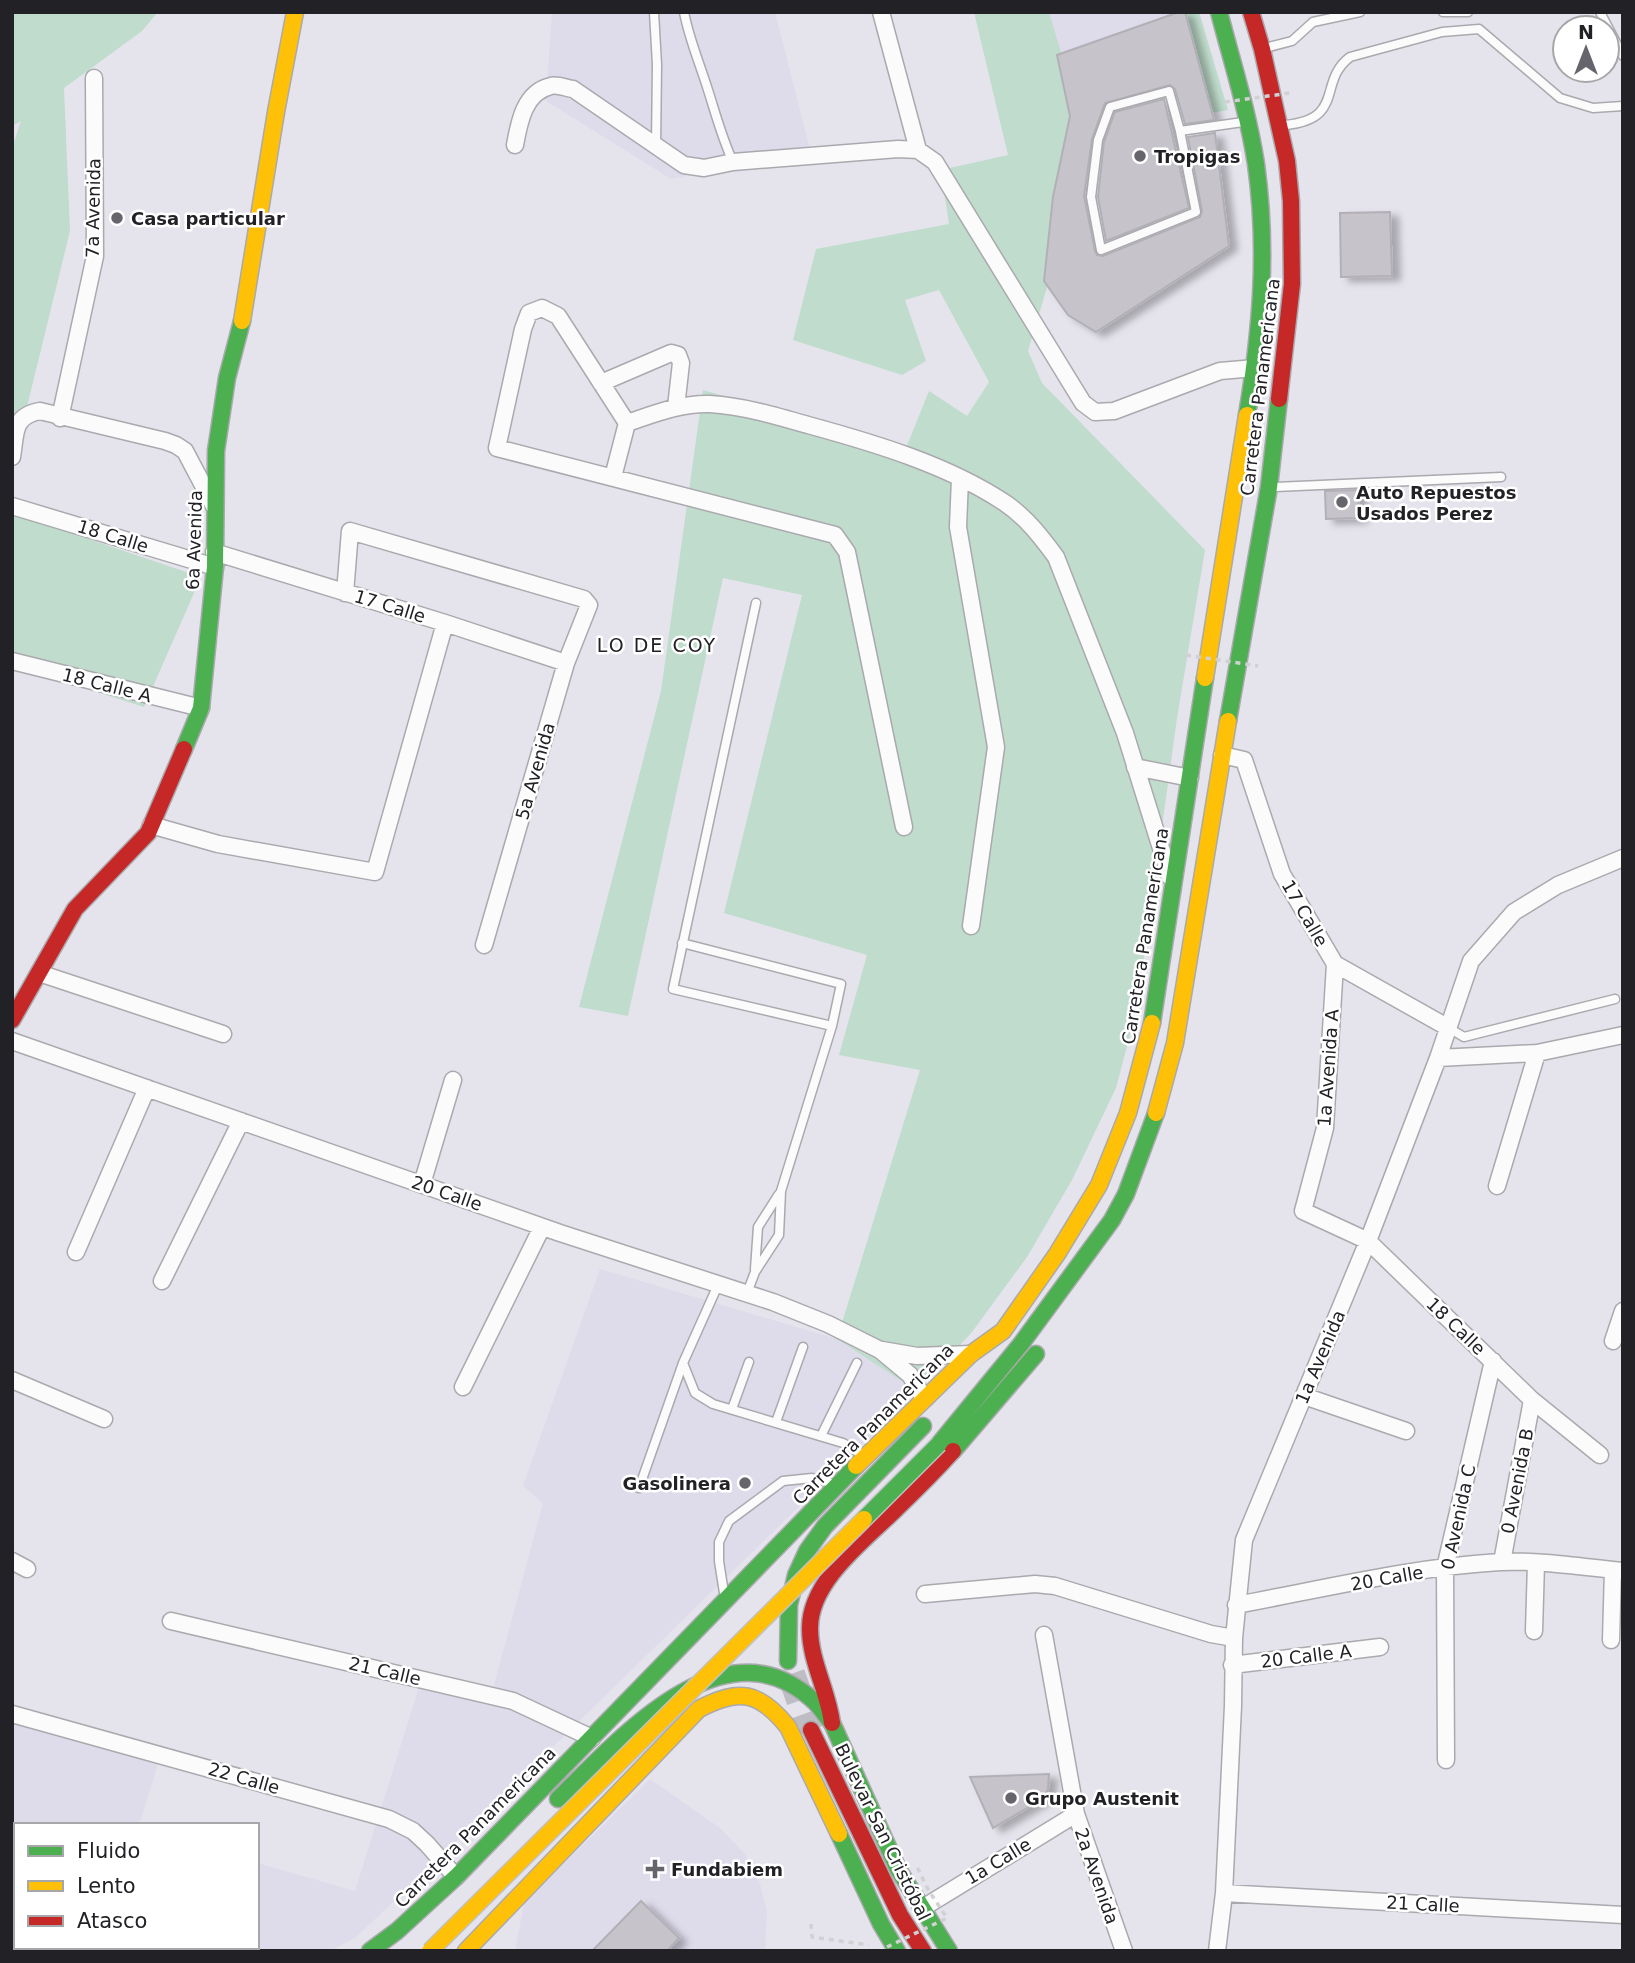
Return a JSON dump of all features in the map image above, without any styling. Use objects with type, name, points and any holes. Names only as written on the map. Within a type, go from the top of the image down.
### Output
[{"type":"main road","name":"6a Avenida","points":[[12,1020],[75,909],[148,833],[201,708],[214,559],[216,452],[227,378],[246,306],[276,112],[295,12]]},
{"type":"main road","name":"Carretera Panamericana","points":[[370,1951],[397,1931],[456,1877],[924,1398],[971,1354],[1003,1331],[1057,1254],[1099,1185],[1128,1112],[1155,1012],[1172,886],[1255,368],[1263,293],[1256,165],[1248,121],[1219,12]]},
{"type":"main road","name":"Carretera Panamericana","points":[[429,1951],[939,1444],[1021,1344],[1112,1220],[1126,1195],[1159,1104],[1175,1043],[1269,487],[1293,284],[1287,161],[1251,12]]},
{"type":"main road","points":[[1075,1297],[1112,1220]]},
{"type":"main road","points":[[972,1376],[1003,1331]]},
{"type":"main road","points":[[832,1723],[828,1698],[814,1660],[809,1632],[815,1599],[841,1565],[907,1499],[1011,1387],[1049,1336]]},
{"type":"main road","points":[[788,1661],[789,1605],[796,1576],[807,1551],[825,1526],[930,1418]]},
{"type":"main road","points":[[543,1814],[634,1727],[691,1687],[726,1673],[760,1675],[782,1682],[816,1703],[832,1723]]},
{"type":"main road","points":[[466,1951],[699,1709],[718,1698],[735,1693],[751,1695],[765,1702],[777,1711],[788,1727],[892,1949]]},
{"type":"main road","name":"Bulevar San Cristóbal","points":[[832,1723],[898,1869],[949,1951]]},
{"type":"main road","name":"Bulevar San Cristóbal","points":[[811,1730],[900,1915],[923,1951]]},
{"type":"main road","points":[[445,1909],[494,1861]]},
{"type":"street","points":[[881,12],[918,150]]},
{"type":"street","name":"7a Avenida","points":[[60,418],[95,257],[94,78]]},
{"type":"street","points":[[515,145],[521,114],[537,92],[552,85],[573,89],[684,165],[704,168],[733,162],[898,149],[918,150],[935,162],[1083,403],[1095,412],[1114,411],[1220,371],[1255,368]]},
{"type":"street","points":[[613,477],[627,423],[558,316],[542,308],[529,313],[496,448],[835,535],[847,552],[904,827]]},
{"type":"street","points":[[601,383],[671,352],[678,355],[681,363],[676,407]]},
{"type":"street","points":[[627,423],[676,407],[710,404],[767,413],[884,446],[1006,504],[1040,534],[1056,557],[1125,733],[1172,886]]},
{"type":"street","points":[[12,457],[18,422],[27,413],[40,411],[176,444],[185,452],[215,508]]},
{"type":"street","points":[[960,480],[958,527],[996,747],[971,926]]},
{"type":"street","name":"18 Calle","points":[[12,506],[214,559]]},
{"type":"street","name":"5a Avenida","points":[[345,593],[350,531],[584,599],[589,606],[566,663],[484,945]]},
{"type":"street","name":"17 Calle","points":[[214,559],[345,593],[566,663]]},
{"type":"street","points":[[151,825],[218,844],[375,872],[445,623]]},
{"type":"street","name":"18 Calle A","points":[[12,661],[201,708]]},
{"type":"street","name":"17 Calle","points":[[1222,755],[1244,760],[1282,874],[1335,964],[1447,1027]]},
{"type":"street","points":[[1135,767],[1190,778]]},
{"type":"street","name":"1a Avenida","points":[[1217,1951],[1224,1893],[1233,1706],[1232,1665],[1244,1540],[1368,1241],[1438,1058],[1471,961],[1514,912],[1558,885],[1623,858]]},
{"type":"street","name":"1a Avenida A","points":[[1303,1212],[1325,1128],[1335,964]]},
{"type":"street","points":[[39,973],[223,1034]]},
{"type":"street","points":[[1438,1058],[1537,1053],[1623,1035]]},
{"type":"street","name":"20 Calle","points":[[12,1041],[542,1227],[774,1302],[828,1324],[880,1350],[910,1375],[924,1398]]},
{"type":"street","points":[[1497,1186],[1537,1053]]},
{"type":"street","points":[[422,1184],[453,1080]]},
{"type":"street","points":[[76,1252],[147,1088]]},
{"type":"street","points":[[162,1281],[242,1121]]},
{"type":"street","name":"18 Calle","points":[[1303,1212],[1368,1241],[1532,1400],[1600,1455]]},
{"type":"street","points":[[463,1387],[542,1227]]},
{"type":"street","points":[[1614,1341],[1623,1311]]},
{"type":"street","name":"20 Calle","points":[[880,1350],[917,1356],[971,1354]]},
{"type":"street","name":"0 Avenida C","points":[[1446,1760],[1445,1568],[1493,1361]]},
{"type":"street","points":[[12,1380],[104,1419]]},
{"type":"street","points":[[1304,1396],[1406,1431]]},
{"type":"street","name":"0 Avenida B","points":[[1502,1562],[1532,1400]]},
{"type":"street","name":"20 Calle","points":[[1236,1605],[1445,1568],[1502,1562],[1618,1570]]},
{"type":"street","points":[[1534,1631],[1536,1563]]},
{"type":"street","points":[[1611,1640],[1618,1570]]},
{"type":"street","points":[[925,1594],[1035,1584],[1055,1586],[1211,1634],[1234,1638]]},
{"type":"street","name":"21 Calle","points":[[171,1621],[513,1701],[592,1738]]},
{"type":"street","name":"2a Avenida","points":[[1044,1635],[1076,1814],[1124,1951]]},
{"type":"street","name":"20 Calle A","points":[[1232,1665],[1380,1647]]},
{"type":"street","name":"22 Calle","points":[[12,1714],[389,1819],[413,1831],[456,1877]]},
{"type":"street","name":"1a Calle","points":[[921,1909],[1076,1814]]},
{"type":"street","name":"21 Calle","points":[[1224,1893],[1623,1915]]},
{"type":"lane","points":[[654,12],[657,65],[656,146]]},
{"type":"lane","points":[[684,12],[690,40],[721,136],[733,162]]},
{"type":"lane","points":[[1262,49],[1292,41],[1313,22],[1360,12]]},
{"type":"lane","points":[[1443,12],[1468,12]]},
{"type":"lane","points":[[1600,12],[1623,56]]},
{"type":"lane","points":[[1279,125],[1305,123],[1324,109],[1341,64],[1350,57],[1442,32],[1479,29],[1560,97],[1593,108],[1623,106]]},
{"type":"lane","points":[[1169,92],[1180,131],[1196,212],[1101,250],[1091,197],[1098,140],[1110,107],[1169,92]]},
{"type":"lane","points":[[1180,131],[1248,121]]},
{"type":"lane","points":[[1269,487],[1501,477]]},
{"type":"lane","points":[[756,603],[673,989],[832,1026]]},
{"type":"lane","points":[[682,943],[841,984],[832,1026],[781,1191],[779,1235],[755,1272],[747,1294]]},
{"type":"lane","points":[[1447,1027],[1464,1037],[1615,999]]},
{"type":"lane","points":[[755,1272],[758,1227],[781,1191]]},
{"type":"lane","points":[[639,1488],[683,1363],[718,1285]]},
{"type":"lane","points":[[776,1422],[803,1347]]},
{"type":"lane","points":[[732,1409],[749,1362]]},
{"type":"lane","points":[[683,1363],[695,1394],[713,1404],[843,1443],[865,1456]]},
{"type":"lane","points":[[821,1436],[857,1363]]},
{"type":"lane","points":[[726,1602],[719,1561],[719,1542],[729,1521],[783,1481],[812,1478],[837,1485]]},
{"type":"path","points":[[1225,102],[1290,93]]},
{"type":"path","points":[[1186,655],[1258,666]]},
{"type":"path","points":[[811,1924],[812,1937],[892,1949],[947,1918],[916,1865]]},
{"type":"shaded area","points":[[552,12],[775,12],[810,150],[671,179],[546,101]]},
{"type":"shaded area","points":[[1049,12],[1170,12],[1186,47],[1071,88]]},
{"type":"shaded area","points":[[600,1269],[837,1339],[917,1391],[355,1938],[330,1951],[12,1951],[12,1714],[160,1758],[140,1823],[14,1823],[14,1949],[259,1949],[259,1864],[355,1891],[420,1684],[489,1704],[543,1503],[523,1486]]},
{"type":"shaded area","name":"Fundabiem","points":[[650,1779],[720,1828],[745,1854],[760,1884],[767,1912],[765,1951],[515,1951],[524,1903]]},
{"type":"green space","points":[[12,12],[158,12],[142,31],[64,88],[70,231],[12,468],[12,148],[21,121],[12,126]]},
{"type":"green space","points":[[974,12],[1049,12],[1089,147],[1028,351],[1042,383],[1205,550],[1177,718],[1137,1008],[1116,1088],[1072,1180],[1027,1257],[972,1332],[917,1391],[837,1339],[920,1070],[839,1055],[867,955],[724,913],[802,595],[723,578],[628,1016],[579,1007],[661,691],[703,390],[906,448],[929,391],[967,416],[989,382],[939,290],[905,300],[926,361],[902,375],[793,340],[816,249],[949,224],[941,170],[1008,155]]},
{"type":"green space","points":[[1170,12],[1199,12],[1228,110],[1205,114],[1186,47]]},
{"type":"green space","points":[[12,513],[201,577],[144,707],[12,665]]},
{"type":"building","name":"Tropigas","points":[[1185,12],[1214,120],[1185,124],[1175,89],[1170,85],[1105,103],[1092,139],[1084,196],[1095,251],[1097,255],[1103,256],[1200,217],[1202,211],[1188,137],[1215,133],[1229,246],[1096,332],[1068,315],[1044,281],[1053,197],[1070,116],[1057,55]]},
{"type":"building","points":[[1164,99],[1189,208],[1106,241],[1098,197],[1104,142],[1115,112]]},
{"type":"building","points":[[1390,212],[1392,276],[1341,277],[1340,213]]},
{"type":"building","name":"Auto Repuestos Usados Perez","points":[[1358,490],[1359,518],[1326,519],[1325,491]]},
{"type":"building","name":"Grupo Austenit","points":[[1049,1774],[1048,1790],[1039,1801],[993,1828],[970,1777]]},
{"type":"building","points":[[641,1901],[679,1938],[667,1951],[592,1951]]},
{"type":"tunnel","points":[[791,1674],[811,1730]]},
{"type":"traffic: fast","points":[[1219,12],[1249,125],[1260,196],[1261,290],[1247,415]]},
{"type":"traffic: fast","points":[[184,749],[201,708],[215,567],[216,451],[227,378],[242,321]]},
{"type":"traffic: fast","points":[[1228,721],[1269,487],[1279,399]]},
{"type":"traffic: fast","points":[[1152,1023],[1205,678]]},
{"type":"traffic: fast","points":[[939,1444],[1021,1344],[1112,1220],[1126,1194],[1156,1113]]},
{"type":"traffic: fast","points":[[953,1451],[1036,1354]]},
{"type":"traffic: fast","points":[[788,1661],[789,1605],[796,1575],[807,1551],[825,1526],[923,1426]]},
{"type":"traffic: fast","points":[[864,1519],[939,1444]]},
{"type":"traffic: fast","points":[[370,1951],[397,1931],[456,1877],[856,1466]]},
{"type":"traffic: fast","points":[[558,1799],[643,1720],[676,1696],[710,1680],[746,1673],[781,1679],[815,1702],[832,1723]]},
{"type":"traffic: fast","points":[[832,1723],[898,1869],[949,1951]]},
{"type":"traffic: fast","points":[[839,1834],[881,1924],[897,1951]]},
{"type":"traffic: slow","points":[[242,321],[295,12]]},
{"type":"traffic: slow","points":[[1205,678],[1247,415]]},
{"type":"traffic: slow","points":[[1156,1113],[1175,1043],[1228,721]]},
{"type":"traffic: slow","points":[[856,1466],[971,1354],[1003,1331],[1057,1254],[1099,1185],[1128,1113],[1152,1023]]},
{"type":"traffic: slow","points":[[430,1951],[864,1519]]},
{"type":"traffic: slow","points":[[466,1951],[699,1709],[713,1702],[737,1696],[748,1697],[758,1700],[777,1715],[788,1727],[839,1834]]},
{"type":"traffic: jam","points":[[1251,12],[1287,161],[1291,201],[1292,284],[1279,399]]},
{"type":"traffic: jam","points":[[12,1020],[75,909],[148,833],[184,749]]},
{"type":"traffic: jam","points":[[832,1723],[811,1641],[812,1611],[819,1594],[855,1548],[953,1451]]},
{"type":"traffic: jam","points":[[811,1730],[900,1915],[923,1951]]},
{"type":"place","name":"Tropigas","points":[[1140,156]]},
{"type":"place","name":"Casa particular","points":[[117,218]]},
{"type":"place","name":"Auto Repuestos Usados Perez","points":[[1342,502]]},
{"type":"place","name":"Gasolinera","points":[[745,1483]]},
{"type":"place","name":"Grupo Austenit","points":[[1011,1798]]},
{"type":"place","name":"Fundabiem","points":[[655,1869]]},
{"type":"district","name":"LO DE COY","points":[[657,645]]}]
